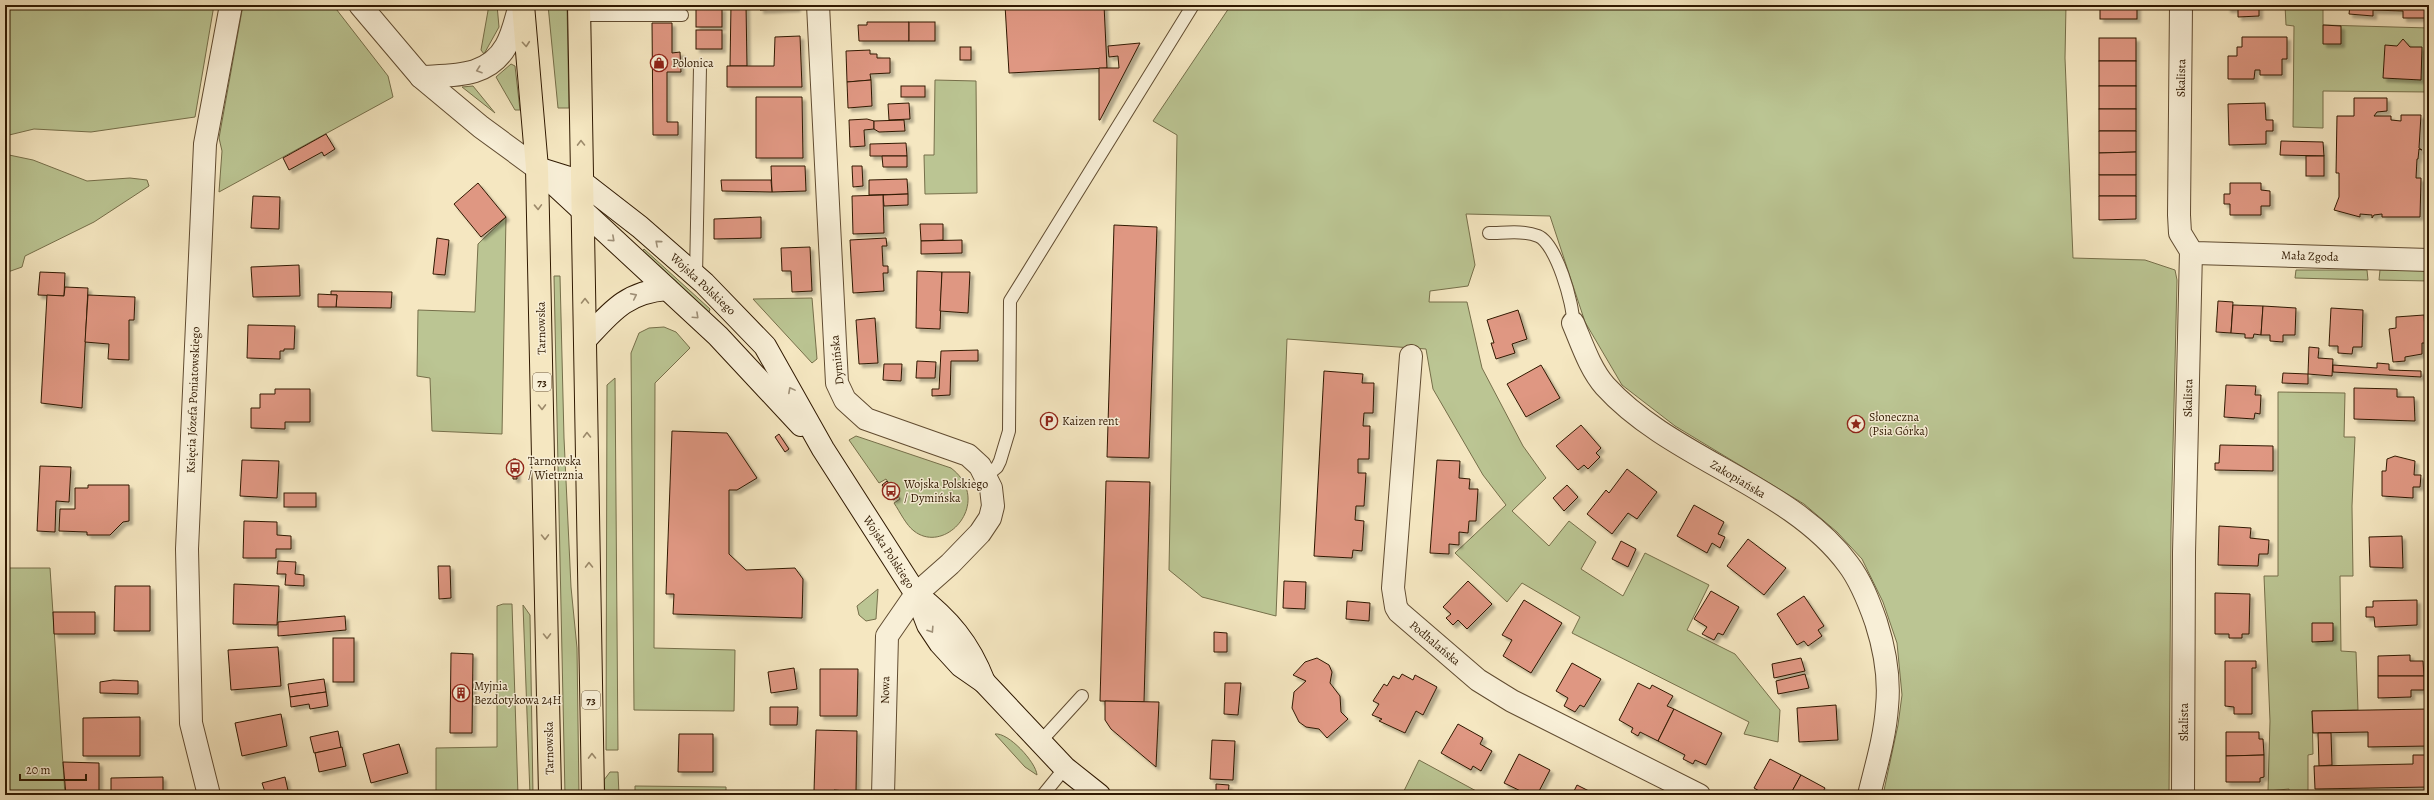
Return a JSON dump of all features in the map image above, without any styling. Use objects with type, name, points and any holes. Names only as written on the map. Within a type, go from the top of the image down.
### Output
[{"type":"main road","name":"Tarnowska","points":[[522,5],[537,168],[550,795]]},
{"type":"main road","name":"73","points":[[579,10],[593,795]]},
{"type":"street","name":"Księcia Józefa Poniatowskiego","points":[[209,795],[191,723],[187,549],[205,144],[231,5]]},
{"type":"street","name":"Wojska Polskiego","points":[[360,5],[421,77],[481,127],[537,168],[583,213],[718,336],[823,449]]},
{"type":"street","points":[[421,77],[469,73],[489,66],[507,45],[522,5]]},
{"type":"street","name":"Dymińska","points":[[818,5],[837,383],[845,400],[866,419],[968,455],[980,466],[991,488],[992,506],[990,518],[980,533],[950,564],[916,594]]},
{"type":"street","name":"Skalista","points":[[2181,5],[2179,216],[2180,233],[2191,251],[2184,552],[2183,795]]},
{"type":"street","name":"Wojska Polskiego","points":[[537,168],[582,182],[640,227],[696,276],[765,346],[823,449],[916,594],[928,626],[940,643],[961,666],[984,682],[1065,768],[1099,795]]},
{"type":"street","name":"Mała Zgoda","points":[[2191,251],[2195,253],[2429,260]]},
{"type":"street","points":[[585,340],[614,308],[647,290],[667,289]]},
{"type":"street","name":"Zakopiańska","points":[[1573,323],[1585,352],[1604,385],[1637,415],[1674,441],[1783,506],[1823,537],[1848,563],[1868,599],[1883,644],[1886,665],[1887,708],[1869,795]]},
{"type":"street","name":"Podhalańska","points":[[1411,356],[1394,577],[1394,599],[1399,612],[1478,680],[1501,695],[1699,795]]},
{"type":"street","name":"Nowa","points":[[883,795],[887,636],[916,594]]},
{"type":"lane","points":[[986,476],[997,467],[1009,430],[1010,301],[1193,5]]},
{"type":"lane","points":[[579,10],[682,15]]},
{"type":"lane","points":[[696,276],[700,67]]},
{"type":"lane","name":"Zakopiańska","points":[[1488,233],[1520,233],[1538,236],[1544,240],[1554,256],[1571,304],[1573,323]]},
{"type":"lane","points":[[1040,742],[1082,696]]},
{"type":"lane","points":[[1043,795],[1065,768]]},
{"type":"green space","points":[[5,5],[214,5],[195,117],[91,132],[34,129],[5,136]]},
{"type":"green space","points":[[243,5],[333,5],[388,76],[393,97],[219,192],[222,151],[219,138]]},
{"type":"green space","points":[[489,5],[497,5],[499,27],[484,54],[481,50]]},
{"type":"green space","points":[[548,5],[567,5],[569,108],[558,108]]},
{"type":"green space","points":[[1231,5],[2066,5],[2065,58],[2073,258],[2145,260],[2175,270],[2177,280],[2171,529],[2169,795],[1883,795],[1898,725],[1902,695],[1897,643],[1883,602],[1862,559],[1837,532],[1804,504],[1675,426],[1622,385],[1585,322],[1550,216],[1466,214],[1475,265],[1468,286],[1430,291],[1429,302],[1467,302],[1482,368],[1523,446],[1546,478],[1512,511],[1549,546],[1569,521],[1596,542],[1581,569],[1623,596],[1645,553],[1709,585],[1687,630],[1735,654],[1780,710],[1778,742],[1744,734],[1749,722],[1572,633],[1580,617],[1522,583],[1507,602],[1455,553],[1506,505],[1483,475],[1433,389],[1426,349],[1287,339],[1276,616],[1202,597],[1169,570],[1177,135],[1153,121]]},
{"type":"green space","points":[[2285,5],[2323,5],[2323,25],[2429,28],[2429,92],[2323,91],[2323,128],[2293,127],[2294,26],[2286,25]]},
{"type":"green space","points":[[511,64],[515,66],[520,110],[515,110],[496,77]]},
{"type":"green space","points":[[935,80],[976,81],[977,193],[925,194],[924,155],[934,155]]},
{"type":"green space","points":[[473,86],[495,113],[462,87]]},
{"type":"green space","points":[[9,155],[33,160],[87,181],[130,178],[147,180],[149,186],[94,222],[25,256],[22,267],[5,273],[5,156]]},
{"type":"green space","points":[[506,217],[502,434],[432,431],[430,378],[417,376],[418,310],[475,312],[478,244]]},
{"type":"green space","points":[[644,249],[710,309],[708,315],[640,254]]},
{"type":"green space","points":[[2296,270],[2367,270],[2368,280],[2295,278]]},
{"type":"green space","points":[[2380,270],[2429,270],[2429,281],[2379,280]]},
{"type":"green space","points":[[554,276],[560,276],[564,438],[571,587],[577,648],[579,795],[565,795]]},
{"type":"green space","points":[[812,298],[817,359],[812,363],[753,299]]},
{"type":"green space","points":[[664,327],[676,332],[690,348],[655,383],[654,648],[735,650],[734,711],[634,710],[631,353],[639,333],[649,328]]},
{"type":"green space","points":[[615,378],[618,750],[606,750],[607,385]]},
{"type":"green space","points":[[2278,392],[2345,393],[2344,437],[2355,437],[2352,506],[2353,576],[2340,576],[2341,651],[2356,652],[2358,710],[2312,711],[2313,754],[2308,755],[2308,795],[2289,795],[2289,789],[2268,791],[2270,721],[2264,576],[2278,576]]},
{"type":"green space","points":[[856,436],[951,468],[963,481],[968,495],[967,509],[961,521],[951,531],[939,536],[927,537],[914,531],[906,522],[894,503],[900,499],[886,479],[879,483],[849,440]]},
{"type":"green space","points":[[5,568],[50,568],[65,795],[5,795]]},
{"type":"green space","points":[[878,589],[876,619],[866,621],[859,615],[857,606]]},
{"type":"green space","points":[[512,604],[518,795],[436,795],[436,748],[497,747],[497,606]]},
{"type":"green space","points":[[523,605],[530,615],[533,795],[530,795]]},
{"type":"green space","points":[[995,734],[1007,738],[1014,743],[1027,756],[1037,775],[1025,767]]},
{"type":"green space","points":[[1419,760],[1478,792],[1484,795],[1402,795]]},
{"type":"green space","points":[[610,772],[618,772],[619,795],[605,795],[604,780]]},
{"type":"green space","points":[[635,786],[726,787],[726,795],[635,795]]},
{"type":"building","points":[[731,5],[746,5],[747,66],[730,66]]},
{"type":"building","points":[[760,5],[797,5],[797,8],[760,10]]},
{"type":"building","points":[[1005,5],[1104,5],[1107,68],[1009,73]]},
{"type":"building","points":[[2100,5],[2137,5],[2137,19],[2100,19]]},
{"type":"building","points":[[2227,5],[2259,5],[2259,16],[2238,17],[2238,9],[2227,9]]},
{"type":"building","points":[[2350,5],[2427,5],[2426,18],[2403,18],[2403,11],[2373,10],[2373,16],[2349,14]]},
{"type":"building","points":[[696,8],[722,8],[722,27],[696,27]]},
{"type":"building","points":[[867,22],[909,22],[909,41],[859,41],[858,25],[867,25]]},
{"type":"building","points":[[909,22],[935,22],[935,41],[909,41]]},
{"type":"building","points":[[652,23],[672,23],[672,53],[680,52],[681,72],[667,72],[667,122],[678,122],[678,135],[653,135]]},
{"type":"building","points":[[2323,25],[2341,26],[2341,44],[2323,44]]},
{"type":"building","points":[[696,30],[722,30],[722,49],[696,49]]},
{"type":"building","points":[[800,36],[802,87],[727,87],[727,66],[774,66],[775,37]]},
{"type":"building","points":[[2242,37],[2287,37],[2287,59],[2282,59],[2282,75],[2260,75],[2260,70],[2255,70],[2254,79],[2228,79],[2228,56],[2237,56],[2237,47],[2242,47]]},
{"type":"building","points":[[2099,38],[2136,38],[2136,61],[2099,61]]},
{"type":"building","points":[[2403,39],[2410,47],[2422,47],[2421,80],[2383,78],[2385,45],[2397,46]]},
{"type":"building","points":[[1140,43],[1099,120],[1099,68],[1119,68],[1118,56],[1109,57],[1108,46]]},
{"type":"building","points":[[960,47],[971,47],[971,60],[960,60]]},
{"type":"building","points":[[870,50],[870,54],[877,54],[877,58],[890,58],[890,73],[870,74],[871,80],[847,82],[846,51]]},
{"type":"building","points":[[2099,61],[2136,61],[2136,86],[2099,86]]},
{"type":"building","points":[[871,80],[872,106],[848,108],[847,82]]},
{"type":"building","points":[[901,86],[925,86],[925,97],[901,97]]},
{"type":"building","points":[[2099,86],[2136,86],[2136,109],[2099,109]]},
{"type":"building","points":[[756,97],[802,97],[803,158],[756,158]]},
{"type":"building","points":[[2354,98],[2387,98],[2387,111],[2377,112],[2374,116],[2391,116],[2391,120],[2401,121],[2401,115],[2421,115],[2419,148],[2422,150],[2419,149],[2416,178],[2421,178],[2420,217],[2382,217],[2382,214],[2374,215],[2372,218],[2372,215],[2360,214],[2360,217],[2334,210],[2339,197],[2339,173],[2336,173],[2337,116],[2354,116]]},
{"type":"building","points":[[909,103],[910,119],[889,120],[888,104]]},
{"type":"building","points":[[2265,103],[2266,120],[2273,120],[2273,131],[2266,131],[2266,144],[2229,145],[2228,104]]},
{"type":"building","points":[[2099,109],[2136,109],[2136,131],[2099,131]]},
{"type":"building","points":[[867,119],[874,121],[874,129],[864,130],[865,146],[850,147],[849,120]]},
{"type":"building","points":[[904,120],[905,131],[879,132],[874,129],[874,121]]},
{"type":"building","points":[[2099,131],[2136,131],[2136,152],[2099,153]]},
{"type":"building","points":[[326,134],[335,149],[324,156],[322,152],[289,170],[283,158]]},
{"type":"building","points":[[2281,141],[2323,142],[2324,156],[2280,155]]},
{"type":"building","points":[[906,143],[907,156],[870,156],[870,144]]},
{"type":"building","points":[[2136,152],[2136,175],[2099,175],[2099,153]]},
{"type":"building","points":[[882,156],[907,156],[907,167],[883,167]]},
{"type":"building","points":[[2306,156],[2324,156],[2324,176],[2306,176]]},
{"type":"building","points":[[771,166],[805,166],[806,191],[772,192]]},
{"type":"building","points":[[852,166],[862,166],[863,186],[853,187]]},
{"type":"building","points":[[2099,175],[2136,175],[2136,196],[2099,196]]},
{"type":"building","points":[[907,179],[908,194],[869,195],[869,180]]},
{"type":"building","points":[[721,180],[771,180],[772,192],[722,191]]},
{"type":"building","points":[[478,183],[506,217],[481,237],[454,204]]},
{"type":"building","points":[[2230,183],[2261,183],[2261,190],[2270,191],[2270,206],[2261,206],[2261,215],[2230,215],[2230,204],[2224,204],[2224,194],[2230,194]]},
{"type":"building","points":[[908,194],[908,205],[884,206],[883,195]]},
{"type":"building","points":[[883,195],[884,233],[853,234],[852,196]]},
{"type":"building","points":[[253,196],[280,197],[279,229],[251,228]]},
{"type":"building","points":[[2099,196],[2136,196],[2136,219],[2099,220]]},
{"type":"building","points":[[761,217],[761,238],[714,239],[714,219]]},
{"type":"building","points":[[920,224],[943,224],[943,240],[921,241]]},
{"type":"building","points":[[1114,225],[1157,227],[1149,458],[1107,457]]},
{"type":"building","points":[[437,238],[449,240],[445,275],[433,274]]},
{"type":"building","points":[[886,238],[887,246],[882,246],[883,266],[888,266],[888,273],[883,273],[884,291],[853,293],[850,240]]},
{"type":"building","points":[[962,240],[962,253],[921,254],[921,241]]},
{"type":"building","points":[[810,247],[812,291],[792,292],[791,271],[782,271],[781,248]]},
{"type":"building","points":[[299,265],[300,296],[253,297],[251,267]]},
{"type":"building","points":[[917,271],[942,272],[940,329],[916,328]]},
{"type":"building","points":[[40,272],[65,273],[64,296],[38,295]]},
{"type":"building","points":[[942,272],[970,272],[968,313],[940,311]]},
{"type":"building","points":[[65,287],[88,288],[82,408],[41,403],[47,295],[64,296]]},
{"type":"building","points":[[331,291],[392,292],[391,308],[336,307],[337,295],[331,295]]},
{"type":"building","points":[[318,294],[337,295],[336,307],[318,307]]},
{"type":"building","points":[[88,295],[135,297],[134,320],[129,320],[129,360],[108,359],[109,344],[85,342]]},
{"type":"building","points":[[2218,301],[2233,302],[2231,333],[2216,332]]},
{"type":"building","points":[[2233,305],[2263,306],[2261,335],[2254,334],[2253,338],[2245,338],[2245,334],[2231,333]]},
{"type":"building","points":[[2263,306],[2296,308],[2295,335],[2283,335],[2283,342],[2270,341],[2270,335],[2261,335]]},
{"type":"building","points":[[2331,308],[2363,310],[2362,347],[2353,347],[2352,354],[2338,353],[2338,346],[2329,346]]},
{"type":"building","points":[[1518,310],[1527,339],[1512,344],[1515,353],[1496,359],[1491,343],[1494,343],[1487,320]]},
{"type":"building","points":[[2424,315],[2426,343],[2422,343],[2422,354],[2405,357],[2405,361],[2393,362],[2389,329],[2396,328],[2396,317]]},
{"type":"building","points":[[875,318],[878,363],[859,364],[856,320]]},
{"type":"building","points":[[248,325],[295,326],[294,349],[284,349],[284,351],[280,351],[280,359],[247,358]]},
{"type":"building","points":[[2309,347],[2319,348],[2318,358],[2333,359],[2332,376],[2308,374]]},
{"type":"building","points":[[978,350],[978,361],[951,361],[950,395],[932,396],[932,389],[939,389],[941,351]]},
{"type":"building","points":[[917,361],[936,362],[935,378],[916,378]]},
{"type":"building","points":[[2377,363],[2389,364],[2389,370],[2421,371],[2421,377],[2333,372],[2333,365],[2377,368]]},
{"type":"building","points":[[884,364],[902,364],[901,381],[883,380]]},
{"type":"building","points":[[1541,365],[1560,398],[1526,417],[1507,384]]},
{"type":"building","points":[[1324,371],[1363,374],[1362,383],[1374,383],[1373,413],[1364,413],[1363,426],[1370,426],[1369,459],[1358,459],[1358,473],[1366,473],[1364,506],[1356,506],[1355,520],[1364,521],[1362,551],[1353,550],[1352,558],[1314,556]]},
{"type":"building","points":[[2283,373],[2308,374],[2308,384],[2282,383]]},
{"type":"building","points":[[2226,385],[2256,386],[2255,395],[2261,395],[2260,414],[2255,413],[2254,419],[2224,417]]},
{"type":"building","points":[[2354,388],[2397,389],[2397,397],[2414,397],[2415,421],[2354,419]]},
{"type":"building","points":[[275,389],[310,389],[310,422],[285,422],[285,429],[251,428],[251,408],[260,408],[260,394],[275,394]]},
{"type":"building","points":[[1581,425],[1601,448],[1596,453],[1600,457],[1588,469],[1584,465],[1578,470],[1556,446]]},
{"type":"building","points":[[672,431],[727,433],[757,478],[737,490],[729,490],[729,554],[746,570],[795,568],[803,579],[802,618],[673,614],[674,594],[666,594]]},
{"type":"building","points":[[779,434],[789,449],[785,452],[775,437]]},
{"type":"building","points":[[2220,445],[2273,446],[2273,471],[2215,470],[2215,463],[2219,463]]},
{"type":"building","points":[[2395,456],[2415,461],[2414,475],[2421,475],[2420,487],[2413,487],[2413,498],[2382,496],[2382,471],[2386,471],[2387,459]]},
{"type":"building","points":[[513,459],[516,459],[517,479],[513,479]]},
{"type":"building","points":[[242,460],[279,461],[277,498],[240,496]]},
{"type":"building","points":[[1437,460],[1460,461],[1459,478],[1470,479],[1469,489],[1478,489],[1476,521],[1469,521],[1468,533],[1459,532],[1459,545],[1449,544],[1449,554],[1430,553]]},
{"type":"building","points":[[40,466],[71,467],[69,502],[56,501],[55,532],[37,531]]},
{"type":"building","points":[[1627,469],[1657,492],[1637,519],[1628,513],[1612,534],[1587,514],[1606,490],[1609,493]]},
{"type":"building","points":[[887,481],[898,497],[893,500],[882,485]]},
{"type":"building","points":[[1106,481],[1150,482],[1144,702],[1100,701]]},
{"type":"building","points":[[88,485],[129,485],[129,521],[123,522],[110,535],[87,535],[87,532],[59,531],[60,509],[75,509],[75,488],[88,488]]},
{"type":"building","points":[[1567,485],[1578,497],[1564,511],[1553,498]]},
{"type":"building","points":[[284,493],[316,493],[316,507],[284,507]]},
{"type":"building","points":[[1694,505],[1724,522],[1718,534],[1725,537],[1720,548],[1712,543],[1707,553],[1677,536]]},
{"type":"building","points":[[244,521],[277,522],[277,535],[291,536],[291,549],[276,549],[276,558],[243,558]]},
{"type":"building","points":[[2219,526],[2251,528],[2250,538],[2269,540],[2268,554],[2259,554],[2258,566],[2218,565]]},
{"type":"building","points":[[2402,536],[2403,568],[2370,567],[2369,537]]},
{"type":"building","points":[[1748,539],[1786,568],[1764,595],[1727,566]]},
{"type":"building","points":[[1621,541],[1636,549],[1628,567],[1612,559]]},
{"type":"building","points":[[278,561],[296,562],[295,574],[304,575],[304,586],[285,585],[286,574],[277,574]]},
{"type":"building","points":[[438,566],[450,566],[451,598],[439,599]]},
{"type":"building","points":[[1284,581],[1306,582],[1305,609],[1283,608]]},
{"type":"building","points":[[1468,581],[1492,604],[1467,629],[1458,620],[1453,625],[1446,618],[1451,614],[1443,607]]},
{"type":"building","points":[[234,584],[279,586],[277,625],[233,624]]},
{"type":"building","points":[[115,586],[150,586],[150,631],[114,631]]},
{"type":"building","points":[[1711,591],[1739,607],[1723,635],[1718,633],[1714,640],[1702,634],[1707,627],[1694,619]]},
{"type":"building","points":[[2215,593],[2250,594],[2249,634],[2242,634],[2242,638],[2229,638],[2229,634],[2215,634]]},
{"type":"building","points":[[1804,596],[1824,626],[1818,630],[1822,636],[1808,646],[1804,641],[1797,645],[1777,614]]},
{"type":"building","points":[[1524,600],[1562,623],[1531,673],[1503,656],[1512,640],[1502,635]]},
{"type":"building","points":[[2417,600],[2417,625],[2375,627],[2374,617],[2366,617],[2366,607],[2373,607],[2373,601]]},
{"type":"building","points":[[1347,601],[1370,603],[1369,621],[1346,619]]},
{"type":"building","points":[[53,612],[95,612],[95,634],[54,634]]},
{"type":"building","points":[[345,616],[346,630],[278,636],[278,622]]},
{"type":"building","points":[[2312,623],[2333,623],[2333,641],[2312,642]]},
{"type":"building","points":[[1214,632],[1227,633],[1227,652],[1214,652]]},
{"type":"building","points":[[333,638],[354,638],[354,682],[333,682]]},
{"type":"building","points":[[278,647],[281,686],[231,690],[228,650]]},
{"type":"building","name":"Myjnia Bezdotykowa 24H","points":[[451,653],[473,654],[472,733],[450,733]]},
{"type":"building","points":[[2410,655],[2410,661],[2423,661],[2424,676],[2378,676],[2378,656]]},
{"type":"building","points":[[1317,658],[1329,665],[1332,672],[1330,683],[1340,696],[1341,712],[1348,719],[1327,738],[1319,729],[1306,727],[1299,722],[1292,708],[1294,692],[1306,681],[1293,675],[1305,662]]},
{"type":"building","points":[[1801,658],[1805,671],[1774,678],[1772,664]]},
{"type":"building","points":[[2225,661],[2256,661],[2256,668],[2252,668],[2252,714],[2234,714],[2234,707],[2225,706]]},
{"type":"building","points":[[1572,663],[1601,679],[1584,707],[1580,705],[1575,712],[1564,706],[1568,698],[1556,691]]},
{"type":"building","points":[[794,668],[797,689],[771,693],[768,672]]},
{"type":"building","points":[[820,669],[858,669],[857,716],[820,716]]},
{"type":"building","points":[[1402,674],[1413,680],[1415,675],[1437,687],[1423,715],[1416,711],[1405,733],[1379,721],[1382,719],[1372,715],[1379,704],[1373,701],[1384,684],[1387,686],[1393,676],[1399,679]]},
{"type":"building","points":[[1805,674],[1809,688],[1778,694],[1776,681]]},
{"type":"building","points":[[2378,676],[2424,676],[2424,690],[2411,690],[2411,697],[2378,698]]},
{"type":"building","points":[[324,679],[326,692],[290,697],[288,684]]},
{"type":"building","points":[[113,680],[138,681],[138,694],[100,693],[100,682]]},
{"type":"building","points":[[1225,683],[1241,683],[1238,715],[1224,714]]},
{"type":"building","points":[[1638,683],[1650,689],[1652,685],[1673,696],[1667,706],[1674,709],[1658,741],[1640,732],[1638,736],[1631,732],[1633,728],[1619,720]]},
{"type":"building","points":[[326,692],[328,706],[310,709],[309,704],[291,707],[290,697]]},
{"type":"building","points":[[1105,701],[1159,702],[1156,767],[1111,729],[1105,720]]},
{"type":"building","points":[[1836,705],[1838,740],[1799,742],[1797,708]]},
{"type":"building","points":[[770,707],[798,707],[797,725],[770,725]]},
{"type":"building","points":[[1674,709],[1722,733],[1706,765],[1695,760],[1693,764],[1683,759],[1685,755],[1658,741]]},
{"type":"building","points":[[2429,709],[2429,746],[2368,747],[2368,732],[2313,733],[2312,711]]},
{"type":"building","points":[[281,714],[287,746],[242,756],[235,723]]},
{"type":"building","points":[[140,717],[140,756],[83,756],[83,718]]},
{"type":"building","points":[[1458,724],[1483,738],[1480,744],[1492,751],[1481,771],[1473,766],[1471,770],[1441,753]]},
{"type":"building","points":[[816,730],[857,731],[856,792],[814,791]]},
{"type":"building","points":[[338,731],[341,748],[314,753],[310,737]]},
{"type":"building","points":[[2226,732],[2259,732],[2259,739],[2263,739],[2264,755],[2226,756]]},
{"type":"building","points":[[2318,733],[2331,733],[2332,765],[2319,766]]},
{"type":"building","points":[[679,734],[713,734],[713,772],[678,772]]},
{"type":"building","points":[[1212,740],[1235,741],[1233,780],[1210,779]]},
{"type":"building","points":[[399,744],[408,773],[371,783],[363,754]]},
{"type":"building","points":[[342,747],[346,766],[319,772],[315,753]]},
{"type":"building","points":[[1519,754],[1550,770],[1537,795],[1529,795],[1504,783]]},
{"type":"building","points":[[2264,755],[2264,777],[2260,778],[2260,782],[2226,782],[2226,756]]},
{"type":"building","points":[[2413,755],[2429,755],[2429,787],[2315,789],[2314,766],[2413,764]]},
{"type":"building","points":[[1770,759],[1801,775],[1790,795],[1766,795],[1754,788]]},
{"type":"building","points":[[63,762],[99,763],[99,795],[66,795]]},
{"type":"building","points":[[1801,775],[1825,788],[1821,795],[1790,795]]},
{"type":"building","points":[[163,777],[163,795],[111,795],[111,778]]},
{"type":"building","points":[[285,777],[289,795],[266,795],[262,783]]},
{"type":"building","points":[[1216,784],[1229,785],[1228,795],[1216,795]]},
{"type":"building","points":[[1577,785],[1597,795],[1572,795]]},
{"type":"building","points":[[834,790],[856,792],[856,795],[833,795]]},
{"type":"place","name":"Polonica","points":[[659,63]]},
{"type":"place","name":"Kaizen rent","points":[[1049,421]]},
{"type":"place","name":"Słoneczna (Psia Górka)","points":[[1856,424]]},
{"type":"place","name":"Tarnowska / Wietrznia","points":[[515,468]]},
{"type":"place","name":"Wojska Polskiego / Dymińska","points":[[891,491]]},
{"type":"place","name":"Myjnia Bezdotykowa 24H","points":[[461,693]]}]
